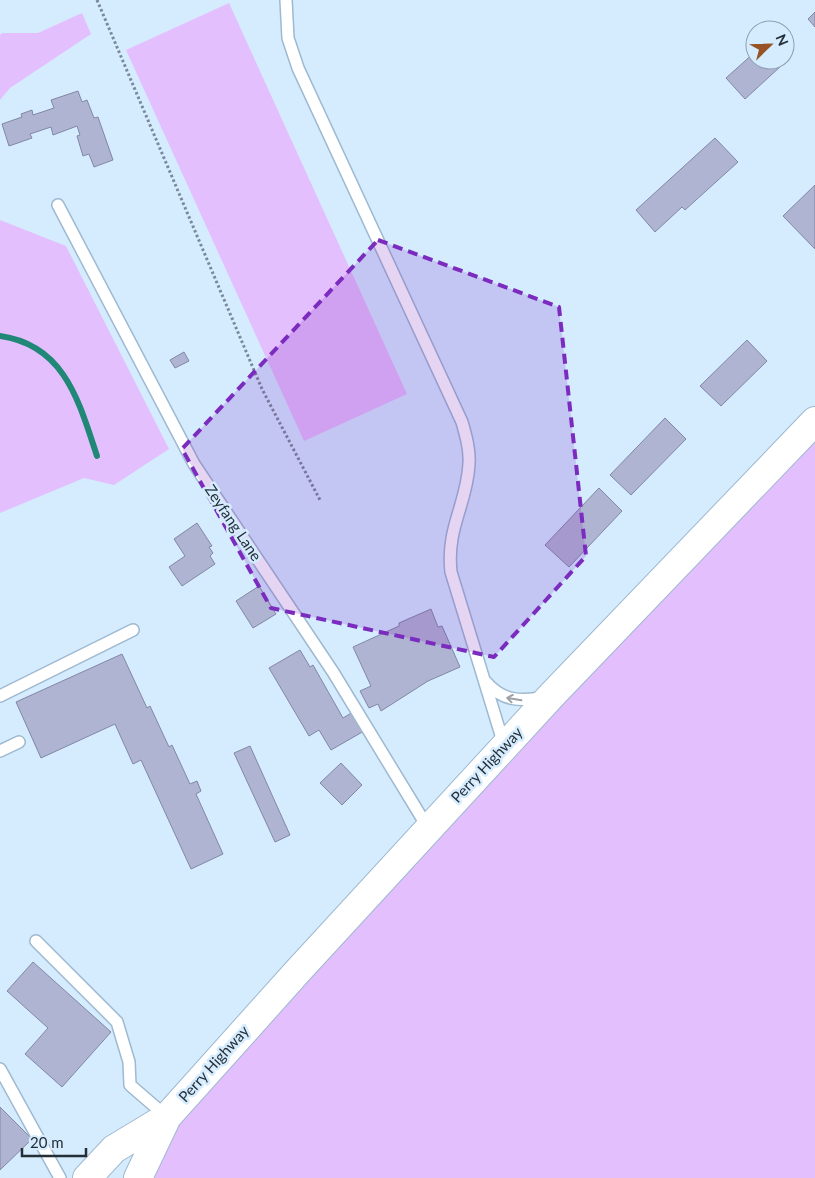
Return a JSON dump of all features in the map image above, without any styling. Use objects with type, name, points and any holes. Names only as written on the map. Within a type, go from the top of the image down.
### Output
[{"type":"highway","name":"Perry Highway","points":[[138,1178],[167,1117],[504,747],[815,421]]},
{"type":"highway","name":"Perry Highway","points":[[87,1178],[114,1148],[167,1117]]},
{"type":"lane","points":[[286,0],[288,38],[298,68],[456,407],[464,429],[469,450],[468,475],[452,530],[449,558],[454,585],[504,747]]},
{"type":"lane","name":"Zeyfang Lane","points":[[58,205],[194,464],[333,672],[428,829]]},
{"type":"lane","points":[[0,696],[133,630]]},
{"type":"lane","points":[[483,679],[498,694],[512,699],[522,700],[552,696]]},
{"type":"lane","points":[[0,751],[19,742]]},
{"type":"lane","points":[[36,941],[117,1022],[129,1062],[130,1085],[167,1117]]},
{"type":"lane","points":[[0,1069],[60,1178]]},
{"type":"path","points":[[97,0],[262,389],[320,500]]},
{"type":"highlighted area","points":[[378,240],[559,307],[586,556],[494,657],[271,608],[182,449]]},
{"type":"shaded area","points":[[229,3],[407,394],[304,441],[126,50]]},
{"type":"shaded area","points":[[82,13],[91,34],[10,88],[0,100],[0,35],[2,33],[38,33]]},
{"type":"shaded area","points":[[0,220],[66,246],[169,449],[114,485],[84,478],[0,513]]},
{"type":"shaded area","points":[[815,421],[815,1178],[138,1178],[167,1117]]},
{"type":"building","points":[[815,12],[815,27],[808,19]]},
{"type":"building","points":[[745,61],[745,70],[777,70],[745,99],[726,78]]},
{"type":"building","points":[[78,91],[82,102],[87,100],[94,118],[98,117],[113,160],[94,167],[89,154],[83,156],[77,136],[80,135],[77,126],[53,135],[51,127],[30,134],[32,138],[9,146],[2,124],[22,117],[21,114],[32,110],[33,115],[54,108],[51,100]]},
{"type":"building","points":[[715,138],[738,162],[685,210],[682,207],[655,232],[636,210]]},
{"type":"building","points":[[815,185],[815,249],[783,216]]},
{"type":"building","points":[[747,340],[767,361],[721,406],[700,386]]},
{"type":"building","points":[[184,352],[189,361],[175,368],[170,360]]},
{"type":"building","points":[[665,418],[686,439],[631,495],[610,475]]},
{"type":"building","points":[[599,488],[622,511],[569,567],[545,545]]},
{"type":"building","points":[[197,523],[212,546],[209,547],[213,553],[210,556],[215,564],[182,586],[169,567],[185,556],[174,539]]},
{"type":"building","points":[[259,586],[276,614],[253,628],[236,601]]},
{"type":"building","points":[[431,609],[438,627],[442,626],[460,667],[428,681],[381,711],[378,704],[369,708],[360,691],[371,686],[353,647]]},
{"type":"building","points":[[300,650],[310,667],[313,665],[343,718],[353,712],[364,731],[331,750],[319,730],[309,736],[269,668]]},
{"type":"building","points":[[122,654],[147,708],[150,706],[169,747],[172,745],[190,784],[197,781],[201,791],[196,794],[223,854],[191,869],[141,760],[133,764],[115,724],[41,758],[16,702]]},
{"type":"building","points":[[250,746],[290,835],[275,842],[234,753]]},
{"type":"building","points":[[341,763],[362,785],[342,805],[320,783]]},
{"type":"building","points":[[33,962],[111,1032],[62,1087],[25,1054],[48,1028],[7,991]]},
{"type":"building","points":[[0,1107],[32,1139],[0,1170]]},
{"type":"waterway","points":[[0,336],[22,342],[40,351],[55,364],[76,397],[97,456]]}]
